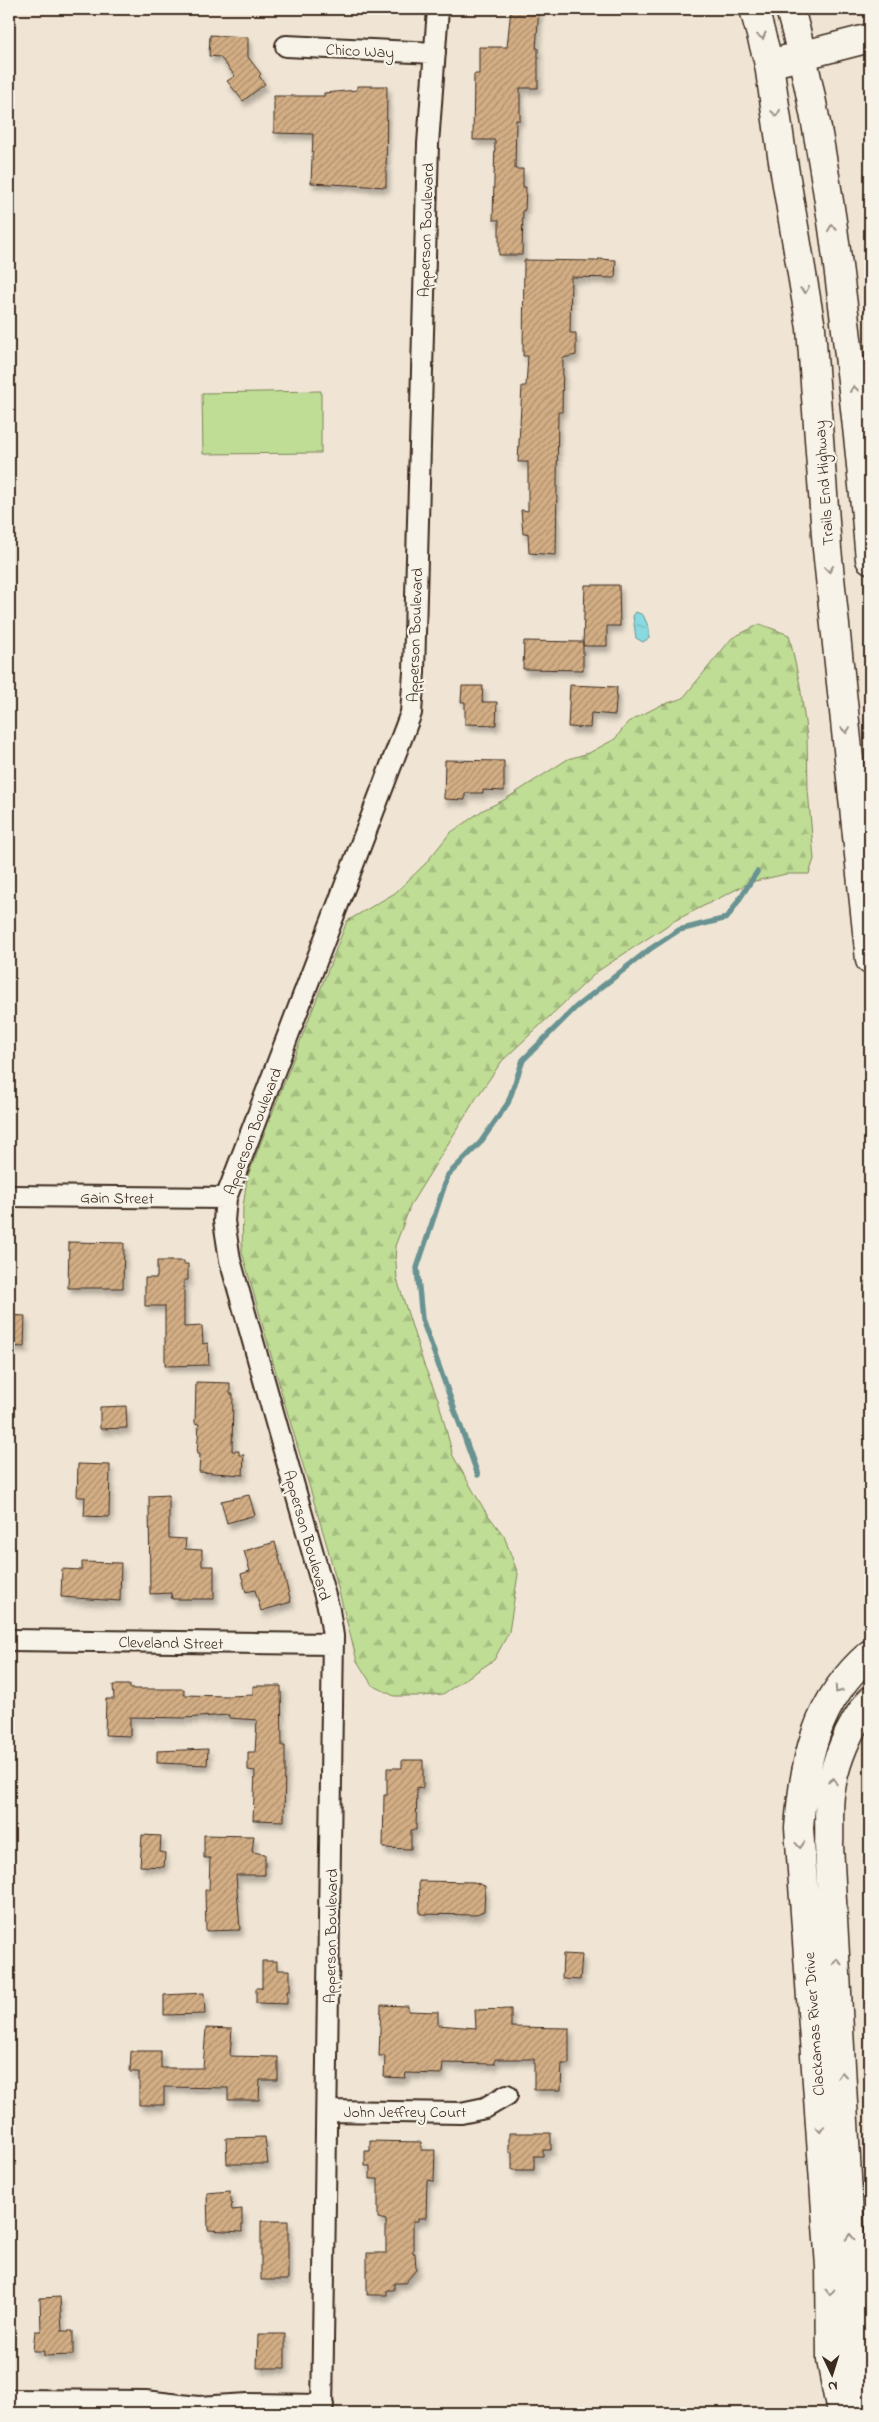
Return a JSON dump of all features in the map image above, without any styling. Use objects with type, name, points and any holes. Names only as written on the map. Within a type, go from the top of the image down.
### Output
[{"type":"main road","name":"Trails End Highway","points":[[754,9],[769,64],[811,328],[827,549],[870,960]]},
{"type":"main road","points":[[790,9],[803,56],[827,190],[844,307],[870,559]]},
{"type":"main road","points":[[769,64],[870,38]]},
{"type":"main road","name":"Clackamas River Drive","points":[[841,2413],[831,2360],[830,2267],[799,1828],[802,1789],[810,1751],[821,1718],[856,1666],[870,1654]]},
{"type":"main road","name":"Clackamas River Drive","points":[[869,2413],[857,2387],[864,2346],[851,2251],[830,1845],[830,1796],[837,1764],[844,1746],[862,1710],[870,1701]]},
{"type":"street","name":"Apperson Boulevard","points":[[322,2409],[334,1644],[329,1610],[230,1260],[224,1221],[226,1198],[411,713],[414,672],[428,154],[438,9]]},
{"type":"street","name":"Chico Way","points":[[286,46],[435,53]]},
{"type":"street","name":"Gain Street","points":[[9,1196],[226,1198]]},
{"type":"street","name":"Cleveland Street","points":[[9,1640],[334,1644]]},
{"type":"street","name":"John Jeffrey Court","points":[[328,2111],[461,2113],[485,2108],[507,2095]]},
{"type":"street","points":[[9,2400],[130,2401],[198,2407],[248,2404],[322,2409]]},
{"type":"green space","points":[[321,391],[321,453],[203,454],[202,393]]},
{"type":"green space","points":[[760,624],[789,635],[800,685],[807,737],[808,790],[814,859],[809,874],[786,874],[751,882],[674,921],[598,971],[502,1061],[475,1100],[411,1204],[395,1246],[397,1279],[424,1365],[438,1399],[453,1456],[485,1511],[504,1536],[518,1574],[509,1632],[494,1660],[443,1694],[394,1696],[372,1685],[357,1661],[328,1549],[242,1252],[243,1207],[247,1178],[347,921],[395,893],[426,863],[450,833],[483,810],[504,800],[568,759],[589,753],[615,739],[628,722],[659,706],[683,698],[732,638]]},
{"type":"water","points":[[636,612],[643,615],[649,628],[649,638],[643,642],[636,638],[633,616]]},
{"type":"building","points":[[511,9],[539,9],[536,48],[538,48],[538,88],[520,88],[520,120],[516,120],[515,169],[523,169],[523,187],[526,187],[525,210],[523,210],[522,255],[499,255],[499,220],[493,220],[495,140],[473,140],[474,74],[479,74],[479,47],[507,47]]},
{"type":"building","points":[[210,35],[248,37],[248,57],[261,74],[259,76],[265,84],[243,101],[227,81],[235,76],[220,57],[209,56]]},
{"type":"building","points":[[357,86],[387,86],[386,187],[311,183],[313,134],[274,133],[274,96],[324,96],[324,93],[357,90]]},
{"type":"building","points":[[598,259],[616,260],[615,278],[571,277],[570,333],[576,333],[576,355],[563,358],[562,412],[558,412],[556,555],[529,553],[528,533],[523,534],[521,510],[528,511],[528,462],[518,462],[522,386],[526,386],[528,356],[523,356],[524,260],[598,261]]},
{"type":"building","points":[[585,585],[619,585],[620,626],[607,626],[607,646],[583,646]]},
{"type":"building","points":[[524,641],[583,642],[583,670],[523,669]]},
{"type":"building","points":[[570,685],[617,687],[615,715],[591,713],[590,728],[568,727]]},
{"type":"building","points":[[462,686],[483,686],[482,702],[497,702],[496,725],[465,724],[465,702],[461,702]]},
{"type":"building","points":[[445,760],[504,761],[504,791],[483,790],[483,793],[465,793],[465,800],[444,799]]},
{"type":"building","points":[[69,1242],[124,1243],[123,1288],[68,1288]]},
{"type":"building","points":[[157,1261],[184,1261],[184,1264],[188,1264],[188,1280],[184,1280],[184,1327],[202,1326],[203,1344],[208,1343],[209,1365],[165,1366],[165,1306],[145,1306],[145,1278],[157,1278]]},
{"type":"building","points":[[9,1315],[25,1316],[24,1347],[9,1346]]},
{"type":"building","points":[[196,1382],[230,1383],[230,1394],[233,1394],[232,1451],[239,1451],[239,1455],[244,1455],[243,1475],[199,1472],[200,1454],[197,1454],[199,1424],[195,1423]]},
{"type":"building","points":[[126,1406],[127,1428],[100,1429],[100,1407]]},
{"type":"building","points":[[78,1464],[110,1465],[109,1517],[84,1516],[85,1497],[77,1497]]},
{"type":"building","points":[[169,1495],[169,1538],[186,1539],[185,1549],[202,1550],[202,1566],[214,1566],[214,1599],[172,1599],[171,1593],[150,1594],[149,1496]]},
{"type":"building","points":[[249,1495],[255,1515],[227,1523],[221,1501]]},
{"type":"building","points":[[275,1542],[291,1602],[261,1611],[255,1590],[246,1592],[241,1574],[250,1571],[244,1551]]},
{"type":"building","points":[[82,1562],[121,1563],[120,1601],[61,1597],[62,1569],[82,1570]]},
{"type":"building","points":[[113,1685],[130,1685],[130,1689],[184,1689],[184,1695],[229,1696],[253,1695],[253,1686],[281,1686],[282,1746],[285,1746],[284,1821],[253,1820],[255,1771],[248,1770],[248,1752],[255,1752],[257,1720],[229,1718],[229,1715],[184,1718],[130,1717],[130,1736],[105,1735],[106,1699],[114,1699]]},
{"type":"building","points":[[208,1749],[207,1765],[157,1763],[157,1751]]},
{"type":"building","points":[[402,1760],[423,1760],[423,1788],[417,1787],[416,1830],[411,1830],[411,1849],[383,1848],[384,1795],[387,1795],[387,1768],[402,1768]]},
{"type":"building","points":[[142,1835],[161,1836],[160,1852],[165,1853],[164,1867],[140,1866]]},
{"type":"building","points":[[204,1835],[254,1836],[252,1852],[265,1854],[265,1875],[236,1875],[240,1930],[206,1931],[205,1890],[209,1890],[210,1858],[204,1858]]},
{"type":"building","points":[[419,1881],[474,1882],[485,1886],[484,1911],[474,1915],[420,1914]]},
{"type":"building","points":[[563,1954],[582,1955],[580,1980],[562,1979]]},
{"type":"building","points":[[262,1961],[277,1961],[277,1970],[290,1970],[290,1991],[287,1991],[287,2004],[256,2003],[256,1988],[262,1988]]},
{"type":"building","points":[[204,1993],[205,2014],[164,2015],[164,1995]]},
{"type":"building","points":[[381,2005],[408,2006],[408,2011],[438,2012],[438,2025],[476,2028],[475,2010],[511,2009],[511,2027],[569,2028],[569,2064],[562,2064],[561,2090],[534,2090],[534,2059],[495,2059],[495,2064],[443,2063],[442,2074],[406,2073],[405,2078],[384,2077],[385,2056],[379,2056]]},
{"type":"building","points":[[206,2028],[232,2029],[230,2056],[278,2057],[278,2080],[260,2080],[259,2100],[228,2100],[228,2088],[164,2087],[164,2105],[139,2105],[139,2072],[130,2072],[131,2051],[161,2051],[161,2068],[203,2068]]},
{"type":"building","points":[[509,2133],[551,2133],[551,2150],[543,2150],[543,2156],[534,2156],[534,2170],[512,2170],[512,2152],[509,2152]]},
{"type":"building","points":[[265,2137],[268,2164],[227,2164],[226,2138]]},
{"type":"building","points":[[370,2141],[421,2142],[421,2150],[435,2150],[434,2181],[427,2180],[426,2218],[418,2218],[418,2221],[413,2221],[413,2253],[415,2253],[416,2270],[405,2283],[394,2283],[394,2290],[387,2290],[387,2295],[367,2295],[367,2253],[386,2253],[386,2220],[378,2218],[378,2179],[370,2179],[370,2166],[365,2166],[365,2151],[370,2151]]},
{"type":"building","points":[[230,2191],[232,2210],[242,2209],[242,2232],[208,2230],[207,2193]]},
{"type":"building","points":[[261,2221],[288,2221],[288,2280],[261,2280]]},
{"type":"building","points":[[60,2297],[62,2331],[73,2331],[73,2355],[44,2356],[44,2351],[33,2351],[35,2331],[41,2331],[40,2298]]},
{"type":"building","points":[[258,2334],[285,2334],[285,2368],[257,2368]]},
{"type":"waterway","points":[[478,1475],[422,1319],[417,1268],[448,1175],[480,1143],[508,1103],[523,1060],[576,1007],[650,949],[679,930],[727,918],[757,872]]}]
